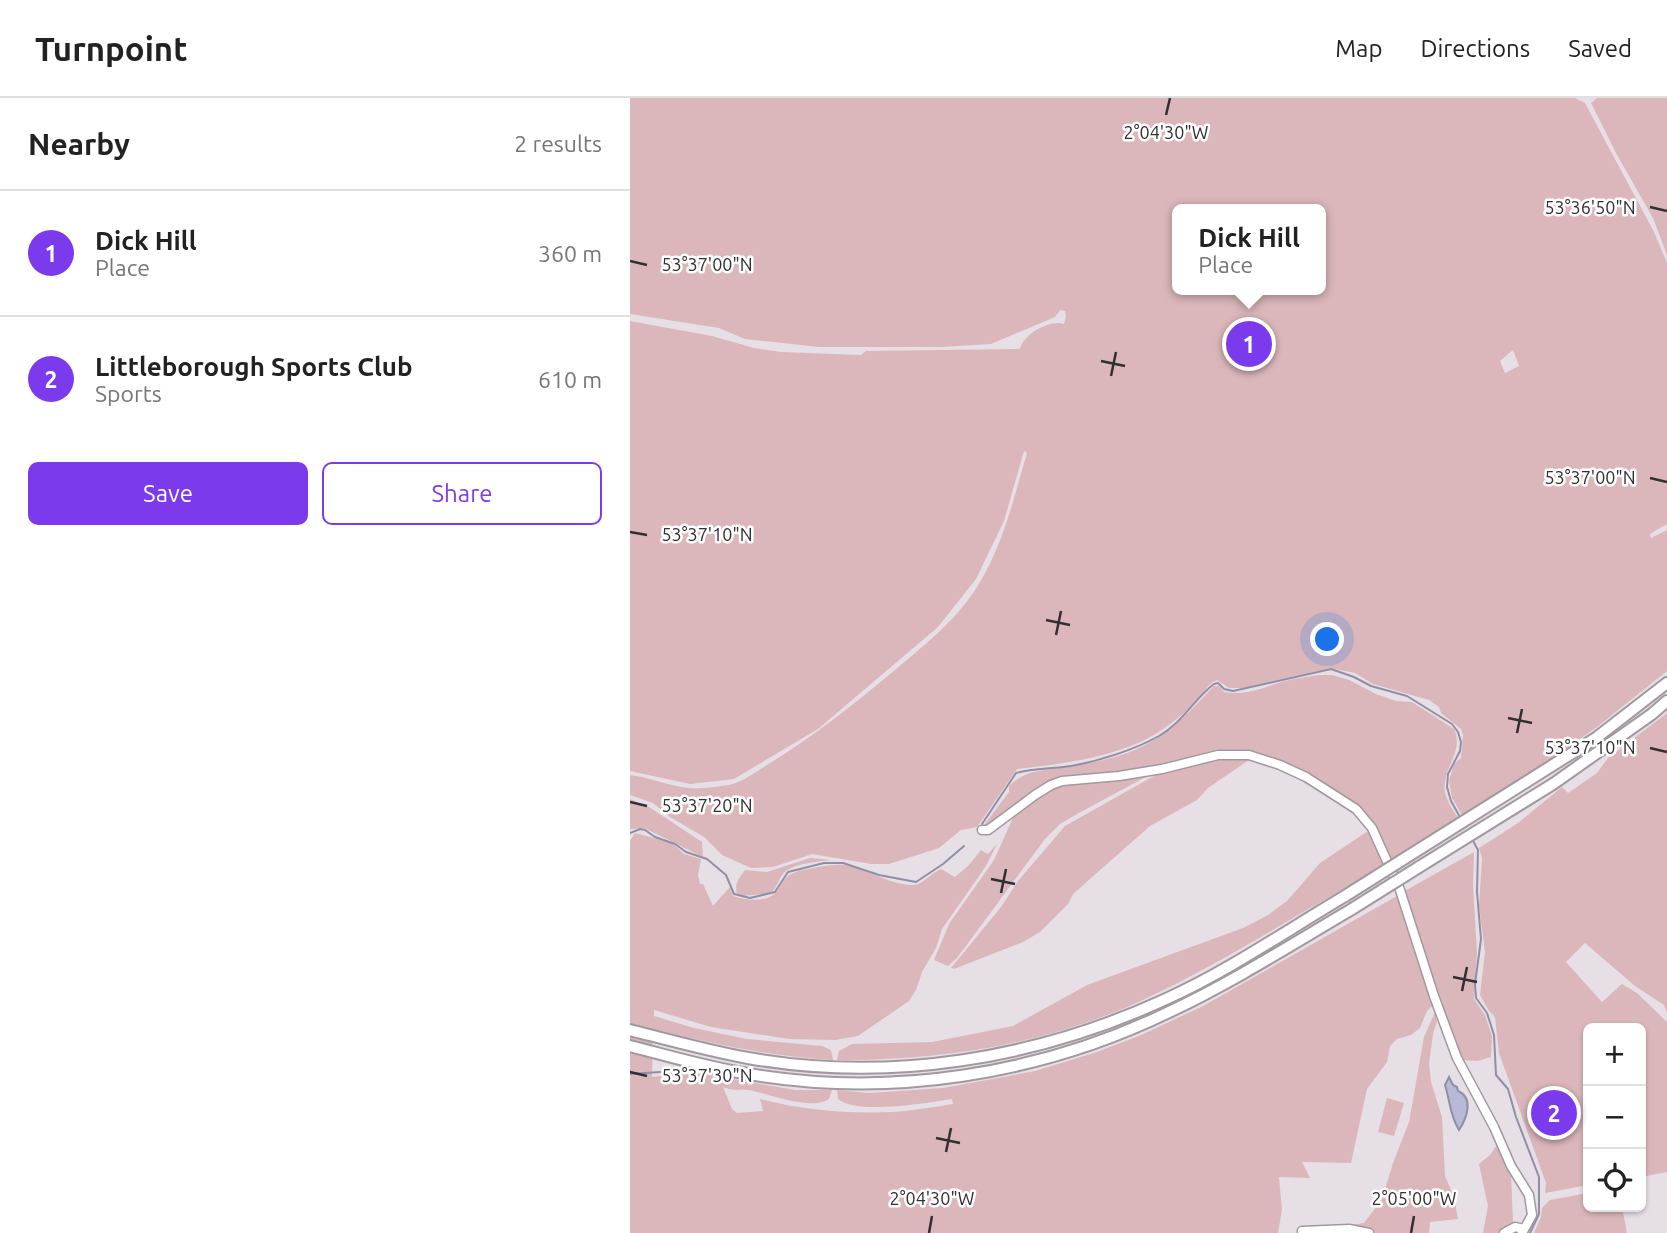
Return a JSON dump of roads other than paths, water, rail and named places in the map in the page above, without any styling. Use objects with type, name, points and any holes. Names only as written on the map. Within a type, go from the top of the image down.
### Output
[{"type":"highway","points":[[630,1030],[750,1059],[834,1068],[914,1066],[965,1061],[1070,1037],[1166,999],[1345,897],[1596,738],[1667,683]]},
{"type":"highway","points":[[630,1046],[748,1074],[867,1084],[964,1076],[1036,1061],[1100,1042],[1167,1014],[1352,909],[1553,784],[1667,701]]},
{"type":"street","points":[[982,830],[988,830],[1035,794],[1062,781],[1162,769],[1218,755],[1264,759],[1306,777],[1356,809],[1372,828],[1400,890],[1457,1058],[1494,1127],[1511,1166],[1529,1195],[1532,1215],[1523,1231],[1515,1227],[1504,1233]]},
{"type":"street","points":[[1302,1231],[1349,1229],[1368,1233]]},
{"type":"water","points":[[1449,1077],[1467,1103],[1468,1109],[1459,1130],[1445,1085]]},
{"type":"waterway","points":[[982,824],[1016,773],[1082,764],[1139,746],[1167,730],[1214,684],[1218,683],[1224,689],[1233,691],[1331,669],[1371,686],[1407,696],[1452,724],[1461,742],[1460,751],[1448,774],[1447,787],[1461,819]]},
{"type":"waterway","points":[[630,833],[645,830],[686,852],[707,859],[726,875],[734,894],[750,898],[775,892],[788,872],[824,863],[843,863],[879,875],[916,882],[964,846]]},
{"type":"waterway","points":[[1472,839],[1478,850],[1477,892],[1481,939],[1475,984],[1476,998],[1487,1013],[1494,1035],[1496,1075],[1508,1089],[1539,1177],[1539,1214],[1530,1233]]},
{"type":"waterway","points":[[630,1074],[660,1072]]},
{"type":"place","name":"Dick Hill","points":[[1249,344]]},
{"type":"place","name":"Littleborough Sports Club","points":[[1554,1113]]}]
